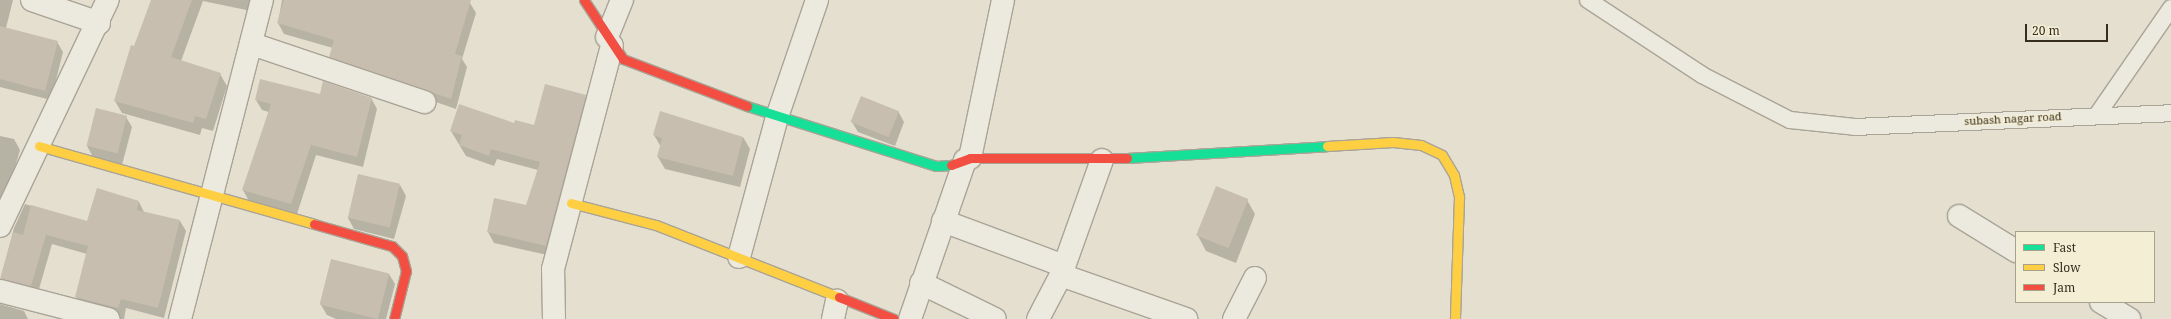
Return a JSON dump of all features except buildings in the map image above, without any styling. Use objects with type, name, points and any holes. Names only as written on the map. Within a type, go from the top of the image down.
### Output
[{"type":"street","points":[[32,0],[99,23]]},
{"type":"street","points":[[0,226],[99,23],[108,0]]},
{"type":"street","points":[[180,319],[252,44],[262,0]]},
{"type":"street","points":[[584,0],[609,41],[623,59],[777,117],[936,166],[952,165],[967,159],[1102,160],[1393,142],[1421,145],[1442,155],[1454,175],[1459,197],[1455,319]]},
{"type":"street","points":[[554,319],[553,269],[571,203],[609,41],[622,0]]},
{"type":"street","points":[[739,257],[777,117],[817,0]]},
{"type":"street","points":[[910,319],[943,221],[967,159],[1003,0]]},
{"type":"street","points":[[252,44],[424,102]]},
{"type":"street","points":[[39,146],[392,246],[402,256],[406,271],[394,319]]},
{"type":"street","points":[[1038,319],[1063,271],[1102,160]]},
{"type":"street","points":[[571,203],[656,225],[739,257],[835,309],[894,319]]},
{"type":"street","points":[[1959,216],[2015,250]]},
{"type":"street","points":[[943,221],[1063,271],[1186,319]]},
{"type":"street","points":[[1234,319],[1255,278]]},
{"type":"street","points":[[921,283],[995,319]]},
{"type":"street","points":[[0,291],[108,319]]},
{"type":"street","points":[[2103,303],[2129,319]]},
{"type":"lane","name":"subash nagar road","points":[[1588,0],[1702,75],[1760,107],[1790,120],[1855,127],[2097,115],[2171,113]]},
{"type":"lane","points":[[2097,115],[2171,8]]},
{"type":"traffic: fast","points":[[747,106],[936,166],[951,165]]},
{"type":"traffic: fast","points":[[1127,158],[1327,146]]},
{"type":"traffic: slow","points":[[1327,146],[1393,142],[1421,145],[1442,155],[1454,175],[1459,197],[1455,319]]},
{"type":"traffic: slow","points":[[39,146],[314,224]]},
{"type":"traffic: slow","points":[[571,203],[656,225],[839,297]]},
{"type":"traffic: jam","points":[[584,0],[623,59],[747,106]]},
{"type":"traffic: jam","points":[[951,165],[970,158],[1127,158]]},
{"type":"traffic: jam","points":[[314,224],[392,246],[402,256],[406,271],[394,319]]},
{"type":"traffic: jam","points":[[839,297],[894,319]]}]
